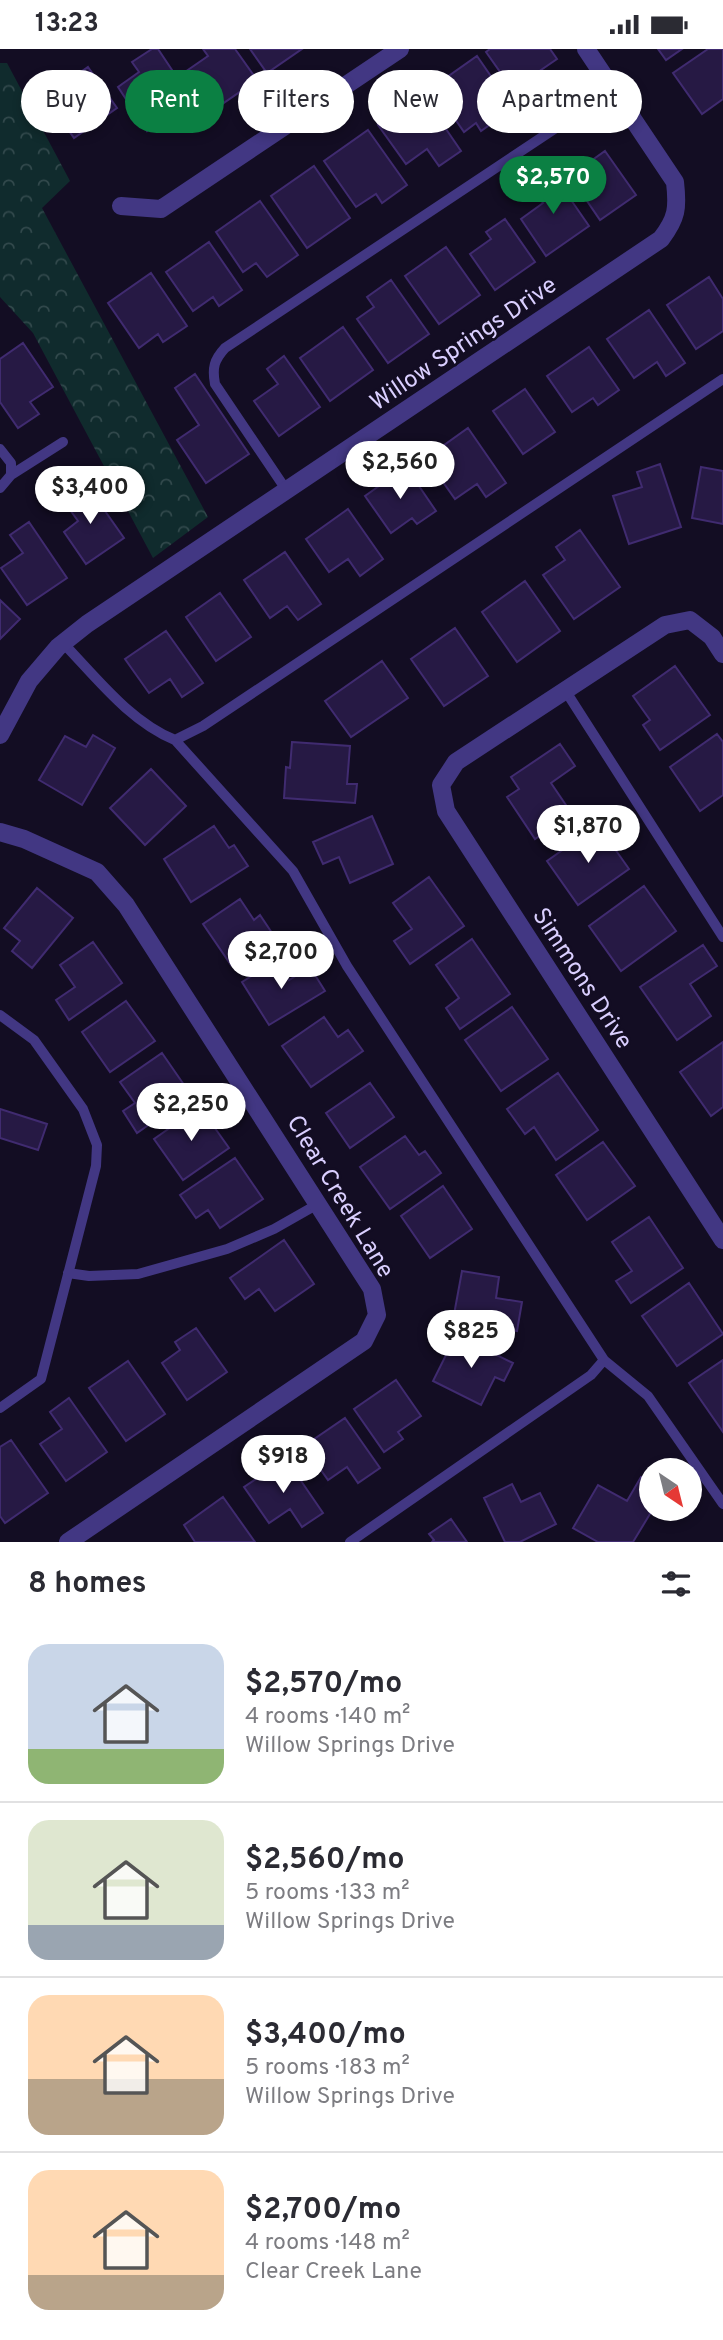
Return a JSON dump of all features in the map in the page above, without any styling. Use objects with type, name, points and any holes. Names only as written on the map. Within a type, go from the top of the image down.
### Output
[{"type":"street","points":[[121,206],[161,209],[400,49]]},
{"type":"street","name":"Willow Springs Drive","points":[[586,49],[600,70]]},
{"type":"street","name":"Willow Springs Drive","points":[[0,735],[29,681],[62,643],[87,624],[661,239],[673,224],[678,204],[675,182],[642,133]]},
{"type":"street","name":"Simmons Drive","points":[[723,654],[712,637],[690,620],[665,625],[456,762],[441,785],[446,811],[723,1240]]},
{"type":"street","name":"Clear Creek Lane","points":[[0,832],[24,839],[97,872],[126,905],[372,1289],[377,1315],[364,1341],[68,1542]]},
{"type":"lane","points":[[287,491],[215,384],[212,370],[216,357],[225,348],[548,133]]},
{"type":"lane","points":[[175,740],[203,726],[723,379]]},
{"type":"lane","points":[[0,488],[11,475],[63,442]]},
{"type":"lane","points":[[0,449],[11,463],[11,475]]},
{"type":"lane","points":[[62,643],[125,706],[157,732],[175,740],[293,871],[347,966],[604,1360],[648,1396],[723,1504]]},
{"type":"lane","points":[[565,690],[723,937]]},
{"type":"lane","points":[[0,1015],[34,1040],[83,1109],[97,1145],[96,1166],[41,1379],[0,1408]]},
{"type":"lane","points":[[68,1273],[89,1276],[138,1275],[227,1249],[274,1229],[318,1204]]},
{"type":"lane","points":[[350,1542],[592,1375],[604,1360]]},
{"type":"green space","points":[[0,63],[7,63],[21,89],[21,133],[44,133],[70,181],[42,208],[208,517],[153,558],[33,333],[0,297]]},
{"type":"building","points":[[152,49],[158,49],[172,70],[138,70],[132,62]]},
{"type":"building","points":[[203,49],[235,49],[250,70],[238,70],[238,93],[224,103],[224,70],[188,70],[208,56]]},
{"type":"building","points":[[250,49],[302,49],[271,70],[265,70]]},
{"type":"building","points":[[490,49],[550,49],[557,59],[541,70],[499,70],[486,52]]},
{"type":"building","points":[[658,49],[682,49],[666,60]]},
{"type":"building","points":[[708,49],[723,49],[723,99],[702,114],[673,73]]},
{"type":"building","points":[[477,56],[487,70],[477,70],[477,125],[464,132],[463,70],[457,70]]},
{"type":"building","points":[[125,82],[125,98],[118,87]]},
{"type":"building","points":[[111,100],[117,108],[111,112]]},
{"type":"building","points":[[368,130],[407,185],[382,203],[376,194],[356,207],[324,161]]},
{"type":"building","points":[[384,133],[449,133],[461,151],[439,166],[427,149],[406,164]]},
{"type":"building","points":[[605,151],[636,195],[600,220],[570,176]]},
{"type":"building","points":[[314,166],[350,218],[307,248],[271,196]]},
{"type":"building","points":[[551,171],[589,226],[546,256],[521,219],[543,203],[531,186]]},
{"type":"building","points":[[260,201],[298,255],[267,277],[256,263],[243,272],[216,232]]},
{"type":"building","points":[[505,219],[535,262],[495,290],[470,254],[491,239],[486,232]]},
{"type":"building","points":[[209,242],[242,290],[219,306],[213,297],[193,311],[166,272]]},
{"type":"building","points":[[446,247],[480,295],[439,324],[405,276]]},
{"type":"building","points":[[151,273],[187,326],[163,342],[158,334],[139,348],[108,303]]},
{"type":"building","points":[[709,277],[723,299],[723,331],[696,349],[667,305]]},
{"type":"building","points":[[391,280],[429,334],[388,363],[357,319],[374,307],[367,297]]},
{"type":"building","points":[[649,310],[685,363],[666,376],[657,362],[634,378],[607,339]]},
{"type":"building","points":[[343,327],[373,370],[330,401],[300,358]]},
{"type":"building","points":[[23,343],[53,387],[30,402],[39,414],[18,428],[0,402],[0,359]]},
{"type":"building","points":[[589,347],[619,390],[598,405],[593,398],[572,412],[547,376]]},
{"type":"building","points":[[284,356],[320,407],[279,436],[254,401],[278,384],[267,369]]},
{"type":"building","points":[[195,374],[249,454],[206,483],[177,440],[199,425],[175,388]]},
{"type":"building","points":[[525,389],[555,432],[523,454],[493,411]]},
{"type":"building","points":[[468,428],[506,483],[486,497],[477,484],[455,499],[426,458]]},
{"type":"building","points":[[660,464],[681,527],[629,544],[613,496],[642,487],[637,472]]},
{"type":"building","points":[[406,467],[436,511],[417,524],[412,518],[391,533],[365,496]]},
{"type":"building","points":[[701,467],[723,471],[723,524],[692,518]]},
{"type":"building","points":[[86,484],[124,538],[86,564],[64,532],[78,521],[63,500]]},
{"type":"building","points":[[348,509],[383,559],[360,576],[348,559],[329,572],[306,539]]},
{"type":"building","points":[[29,522],[67,578],[27,605],[1,568],[23,553],[10,535]]},
{"type":"building","points":[[580,530],[620,587],[574,619],[543,575],[565,560],[556,547]]},
{"type":"building","points":[[285,552],[321,604],[298,620],[287,606],[270,618],[244,580]]},
{"type":"building","points":[[525,581],[560,631],[517,662],[482,612]]},
{"type":"building","points":[[220,593],[251,637],[216,661],[186,617]]},
{"type":"building","points":[[0,600],[20,619],[0,639]]},
{"type":"building","points":[[455,628],[488,676],[444,706],[411,659]]},
{"type":"building","points":[[166,631],[203,683],[182,697],[170,679],[149,693],[125,659]]},
{"type":"building","points":[[382,661],[408,698],[351,737],[325,701]]},
{"type":"building","points":[[675,666],[710,715],[660,750],[643,725],[650,720],[633,696]]},
{"type":"building","points":[[717,734],[723,742],[723,795],[700,811],[670,767]]},
{"type":"building","points":[[93,735],[115,748],[82,805],[39,780],[65,736],[86,747]]},
{"type":"building","points":[[292,742],[350,746],[347,784],[357,784],[355,803],[284,798],[286,767],[290,768]]},
{"type":"building","points":[[560,744],[575,766],[551,783],[572,814],[535,839],[507,797],[519,789],[511,777]]},
{"type":"building","points":[[151,769],[186,806],[145,845],[110,808]]},
{"type":"building","points":[[372,816],[393,864],[350,883],[339,857],[323,864],[313,842]]},
{"type":"building","points":[[598,825],[629,869],[578,905],[547,861]]},
{"type":"building","points":[[214,826],[229,848],[234,845],[248,866],[191,902],[164,859]]},
{"type":"building","points":[[429,877],[464,926],[410,964],[394,941],[412,929],[393,903]]},
{"type":"building","points":[[644,886],[676,931],[621,971],[589,926]]},
{"type":"building","points":[[37,888],[73,918],[32,968],[12,951],[20,941],[4,928]]},
{"type":"building","points":[[240,899],[254,920],[260,915],[274,936],[231,965],[203,924]]},
{"type":"building","points":[[472,939],[510,994],[460,1029],[446,1008],[459,998],[436,965]]},
{"type":"building","points":[[93,942],[122,983],[69,1020],[56,1000],[75,987],[60,965]]},
{"type":"building","points":[[703,945],[717,966],[690,984],[711,1016],[677,1040],[640,987]]},
{"type":"building","points":[[277,960],[289,980],[310,967],[325,991],[269,1025],[242,982]]},
{"type":"building","points":[[126,1001],[155,1041],[110,1072],[82,1032]]},
{"type":"building","points":[[512,1007],[548,1059],[501,1091],[465,1040]]},
{"type":"building","points":[[324,1017],[338,1037],[348,1030],[363,1051],[311,1087],[282,1046]]},
{"type":"building","points":[[723,1042],[723,1107],[711,1116],[680,1072]]},
{"type":"building","points":[[162,1053],[191,1095],[137,1133],[123,1111],[135,1103],[120,1082]]},
{"type":"building","points":[[558,1073],[598,1130],[556,1160],[534,1127],[525,1134],[507,1109]]},
{"type":"building","points":[[370,1083],[394,1117],[350,1148],[326,1113]]},
{"type":"building","points":[[200,1107],[229,1148],[183,1180],[154,1139]]},
{"type":"building","points":[[0,1109],[47,1124],[38,1150],[0,1138]]},
{"type":"building","points":[[405,1136],[419,1155],[425,1151],[441,1173],[390,1209],[360,1167]]},
{"type":"building","points":[[603,1142],[635,1186],[587,1220],[556,1175]]},
{"type":"building","points":[[235,1158],[263,1199],[220,1228],[208,1210],[196,1218],[180,1195]]},
{"type":"building","points":[[443,1186],[472,1229],[430,1258],[401,1216]]},
{"type":"building","points":[[649,1217],[683,1268],[631,1303],[616,1281],[632,1271],[612,1242]]},
{"type":"building","points":[[284,1240],[314,1284],[275,1311],[259,1289],[245,1299],[230,1278]]},
{"type":"building","points":[[462,1271],[499,1277],[496,1298],[522,1302],[517,1331],[453,1320]]},
{"type":"building","points":[[689,1283],[723,1334],[677,1366],[642,1316]]},
{"type":"building","points":[[196,1328],[227,1372],[187,1400],[162,1363],[180,1350],[175,1342]]},
{"type":"building","points":[[456,1335],[513,1363],[504,1381],[495,1377],[481,1405],[433,1381]]},
{"type":"building","points":[[723,1360],[723,1432],[689,1383]]},
{"type":"building","points":[[128,1361],[165,1414],[126,1441],[89,1388]]},
{"type":"building","points":[[396,1380],[421,1416],[398,1432],[403,1439],[384,1452],[354,1409]]},
{"type":"building","points":[[69,1398],[107,1452],[66,1481],[40,1444],[62,1429],[50,1412]]},
{"type":"building","points":[[345,1418],[380,1468],[358,1483],[347,1467],[328,1480],[304,1446]]},
{"type":"building","points":[[11,1440],[48,1493],[5,1523],[0,1516],[0,1447]]},
{"type":"building","points":[[286,1459],[323,1513],[302,1527],[290,1509],[269,1523],[244,1487]]},
{"type":"building","points":[[639,1480],[639,1521],[646,1521],[633,1542],[598,1542],[573,1528],[598,1485],[627,1501]]},
{"type":"building","points":[[512,1484],[521,1502],[540,1493],[556,1524],[520,1542],[505,1542],[484,1498]]},
{"type":"building","points":[[223,1497],[255,1542],[195,1542],[184,1525]]},
{"type":"building","points":[[451,1519],[467,1542],[432,1542],[434,1540],[429,1534]]}]
